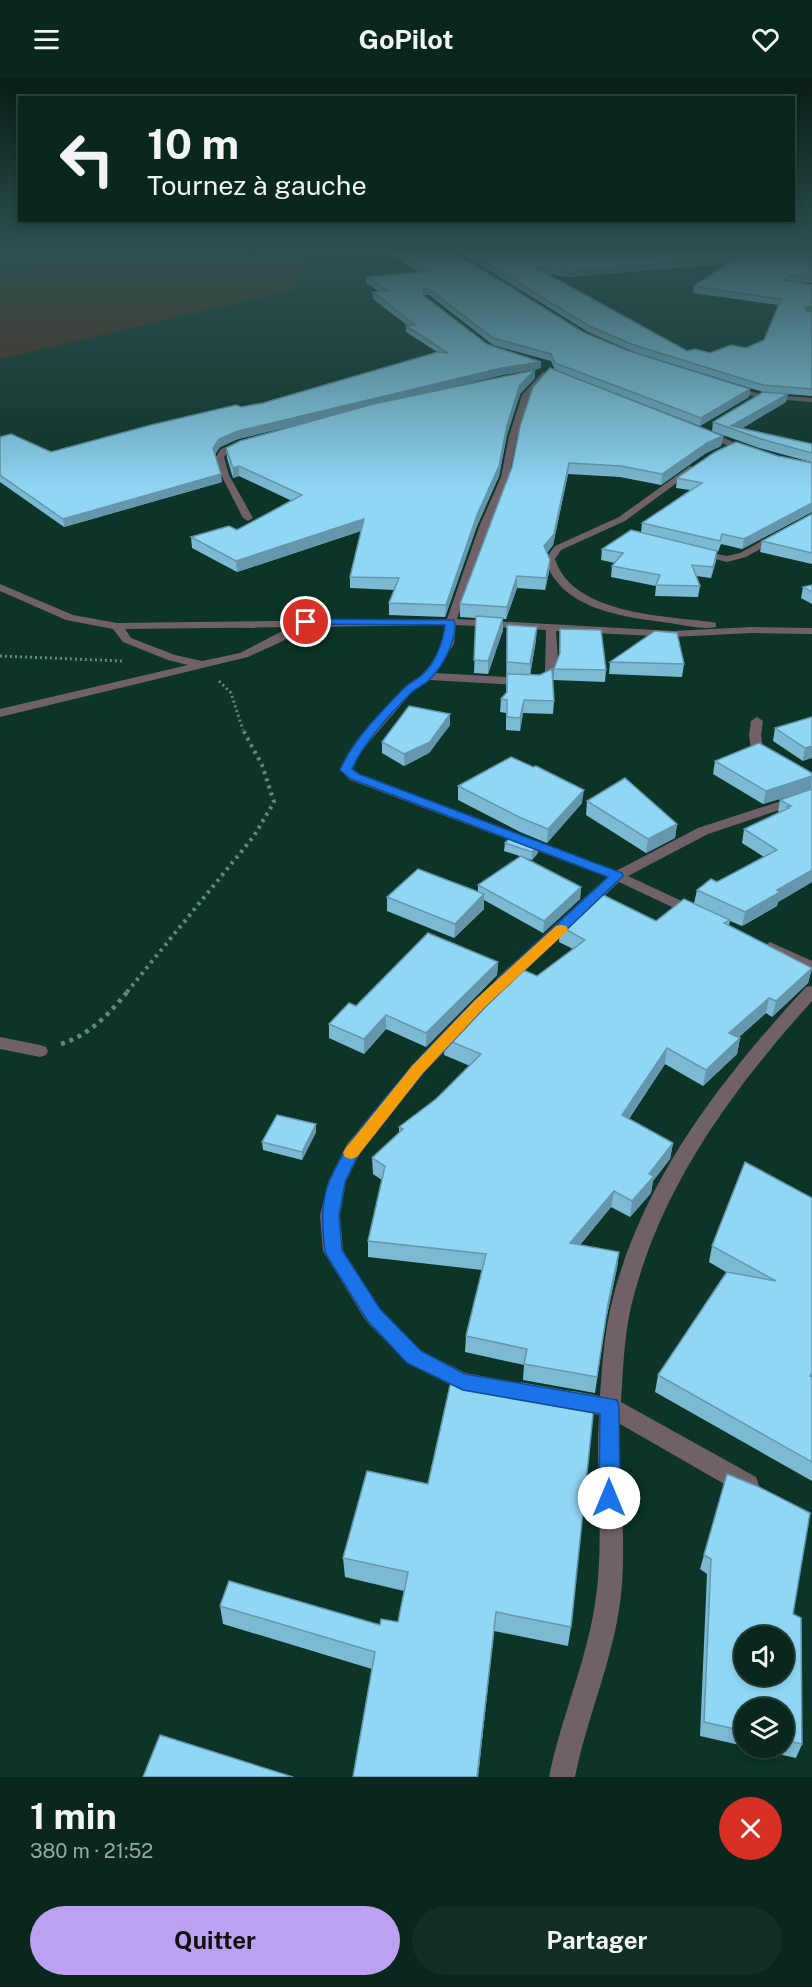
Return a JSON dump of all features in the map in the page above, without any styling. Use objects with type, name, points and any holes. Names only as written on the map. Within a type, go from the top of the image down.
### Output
[{"type":"street","points":[[537,374],[551,371],[526,395],[513,436],[506,477],[484,527],[451,622],[448,644],[427,676],[409,689],[365,739],[351,757],[346,770],[355,777],[617,876],[714,921]]},
{"type":"street","points":[[719,384],[760,396],[812,400]]},
{"type":"street","points":[[752,400],[760,396]]},
{"type":"street","points":[[701,431],[711,425]]},
{"type":"street","points":[[690,427],[730,448],[757,454]]},
{"type":"street","points":[[248,518],[225,475],[220,457],[224,451],[253,440]]},
{"type":"street","points":[[704,461],[622,519],[558,548],[550,560],[557,577],[572,591],[597,605],[638,615],[751,630]]},
{"type":"street","points":[[692,552],[727,559],[743,555],[812,516]]},
{"type":"street","points":[[601,528],[624,534]]},
{"type":"street","points":[[0,587],[70,618],[117,626],[451,622],[673,634],[751,630],[812,631]]},
{"type":"street","points":[[0,713],[244,655],[279,639],[306,622]]},
{"type":"street","points":[[117,626],[127,640],[143,648],[203,665]]},
{"type":"street","points":[[427,676],[538,683],[546,680],[551,674],[551,627]]},
{"type":"street","points":[[757,721],[755,735],[757,749],[779,762]]},
{"type":"street","points":[[489,996],[617,876],[703,831],[812,795]]},
{"type":"street","points":[[758,942],[812,967]]},
{"type":"street","points":[[562,1777],[604,1620],[609,1589],[610,1407],[621,1307],[641,1247],[665,1190],[693,1141],[779,1026],[812,991]]},
{"type":"street","points":[[472,1012],[417,1070],[353,1149],[337,1182],[330,1216],[333,1251],[373,1315],[414,1357],[463,1382],[610,1407],[763,1492]]},
{"type":"street","points":[[0,1043],[40,1051]]},
{"type":"path","points":[[0,656],[132,662]]},
{"type":"path","points":[[40,1051],[77,1040],[107,1016],[254,836],[274,802],[262,765],[244,734],[231,693],[203,665]]},
{"type":"shaded area","points":[[0,332],[113,332],[0,359]]},
{"type":"building","points":[[416,332],[472,332],[487,344],[541,362],[502,368],[238,431],[219,439],[213,448],[221,474],[63,519],[0,475],[0,437],[11,434],[51,452],[236,405],[241,407],[263,403],[438,352],[448,353]]},
{"type":"building","points":[[486,332],[584,332],[629,351],[750,389],[701,418],[555,363],[551,354],[493,338]]},
{"type":"building","points":[[604,332],[653,332],[687,351],[695,349],[710,353],[731,345],[746,348],[764,340],[767,332],[812,332],[812,389],[763,385],[634,345]]},
{"type":"building","points":[[550,368],[723,436],[707,443],[662,474],[621,466],[569,463],[554,534],[544,546],[550,560],[546,578],[517,576],[507,607],[460,604],[512,467],[520,426],[533,387]]},
{"type":"building","points":[[535,370],[520,385],[507,426],[499,466],[477,515],[446,605],[389,603],[399,578],[350,577],[364,519],[236,561],[191,537],[229,526],[237,530],[302,495],[239,466],[233,468],[226,448],[240,441],[373,404]]},
{"type":"building","points":[[763,392],[788,394],[731,426],[812,444],[812,453],[761,439],[713,422]]},
{"type":"building","points":[[736,442],[778,456],[812,463],[812,503],[744,539],[722,534],[720,541],[642,523],[702,483],[677,478],[715,452]]},
{"type":"building","points":[[812,514],[812,553],[762,541]]},
{"type":"building","points":[[631,530],[717,551],[713,567],[692,565],[700,586],[656,585],[660,575],[612,566],[623,553],[602,549]]},
{"type":"building","points":[[812,585],[812,592],[803,587]]},
{"type":"building","points":[[476,616],[503,618],[488,661],[474,660]]},
{"type":"building","points":[[507,625],[537,627],[530,664],[507,662]]},
{"type":"building","points":[[560,629],[601,630],[606,670],[554,669],[560,653]]},
{"type":"building","points":[[655,631],[677,633],[684,664],[610,662]]},
{"type":"building","points":[[552,669],[554,701],[524,700],[520,718],[507,717],[507,700],[501,699],[507,692],[507,674],[540,675]]},
{"type":"building","points":[[409,706],[450,714],[430,742],[404,754],[382,742]]},
{"type":"building","points":[[812,717],[812,746],[805,748],[775,728]]},
{"type":"building","points":[[759,743],[812,773],[812,776],[766,791],[715,761]]},
{"type":"building","points":[[511,757],[533,767],[536,766],[584,790],[548,829],[458,786]]},
{"type":"building","points":[[625,778],[677,824],[648,839],[587,801]]},
{"type":"building","points":[[812,789],[812,870],[745,912],[697,890],[711,879],[717,882],[777,850],[744,829],[791,806],[780,800]]},
{"type":"building","points":[[512,836],[538,846],[532,852],[505,843]]},
{"type":"building","points":[[521,856],[581,887],[544,921],[478,885]]},
{"type":"building","points":[[418,869],[484,894],[455,924],[387,897]]},
{"type":"building","points":[[597,892],[656,921],[684,899],[730,920],[724,923],[812,968],[776,1001],[769,998],[729,1033],[740,1038],[706,1070],[667,1048],[622,1115],[673,1143],[649,1174],[654,1176],[632,1201],[614,1191],[570,1243],[619,1252],[608,1304],[597,1377],[524,1364],[527,1349],[466,1336],[486,1254],[368,1241],[385,1166],[372,1158],[403,1129],[399,1127],[436,1099],[481,1054],[445,1039],[516,967],[537,976],[585,940],[560,926]]},
{"type":"building","points":[[428,933],[498,962],[426,1033],[386,1015],[364,1039],[329,1024],[349,1003],[356,1006]]},
{"type":"building","points":[[277,1115],[316,1124],[302,1152],[262,1142]]},
{"type":"building","points":[[745,1162],[812,1198],[812,1373],[810,1376],[812,1377],[812,1462],[658,1375],[727,1272],[776,1281],[712,1246]]},
{"type":"building","points":[[451,1381],[519,1394],[521,1383],[595,1396],[571,1627],[496,1612],[477,1777],[353,1777],[375,1652],[220,1606],[229,1581],[380,1625],[381,1619],[398,1622],[408,1572],[343,1558],[367,1471],[428,1484]]},
{"type":"building","points":[[727,1474],[759,1487],[810,1513],[793,1614],[801,1618],[802,1744],[794,1742],[794,1698],[734,1698],[734,1729],[704,1722],[711,1559],[704,1555]]},
{"type":"building","points":[[160,1735],[293,1777],[143,1777]]},
{"type":"slow traffic","points":[[351,1153],[417,1070],[480,1003],[561,929]]},
{"type":"route","points":[[306,622],[451,622],[448,644],[427,676],[409,689],[365,739],[351,757],[346,770],[355,777],[617,876],[480,1003],[417,1070],[353,1149],[337,1182],[330,1216],[333,1251],[373,1315],[414,1357],[463,1382],[610,1407],[609,1498]]}]
